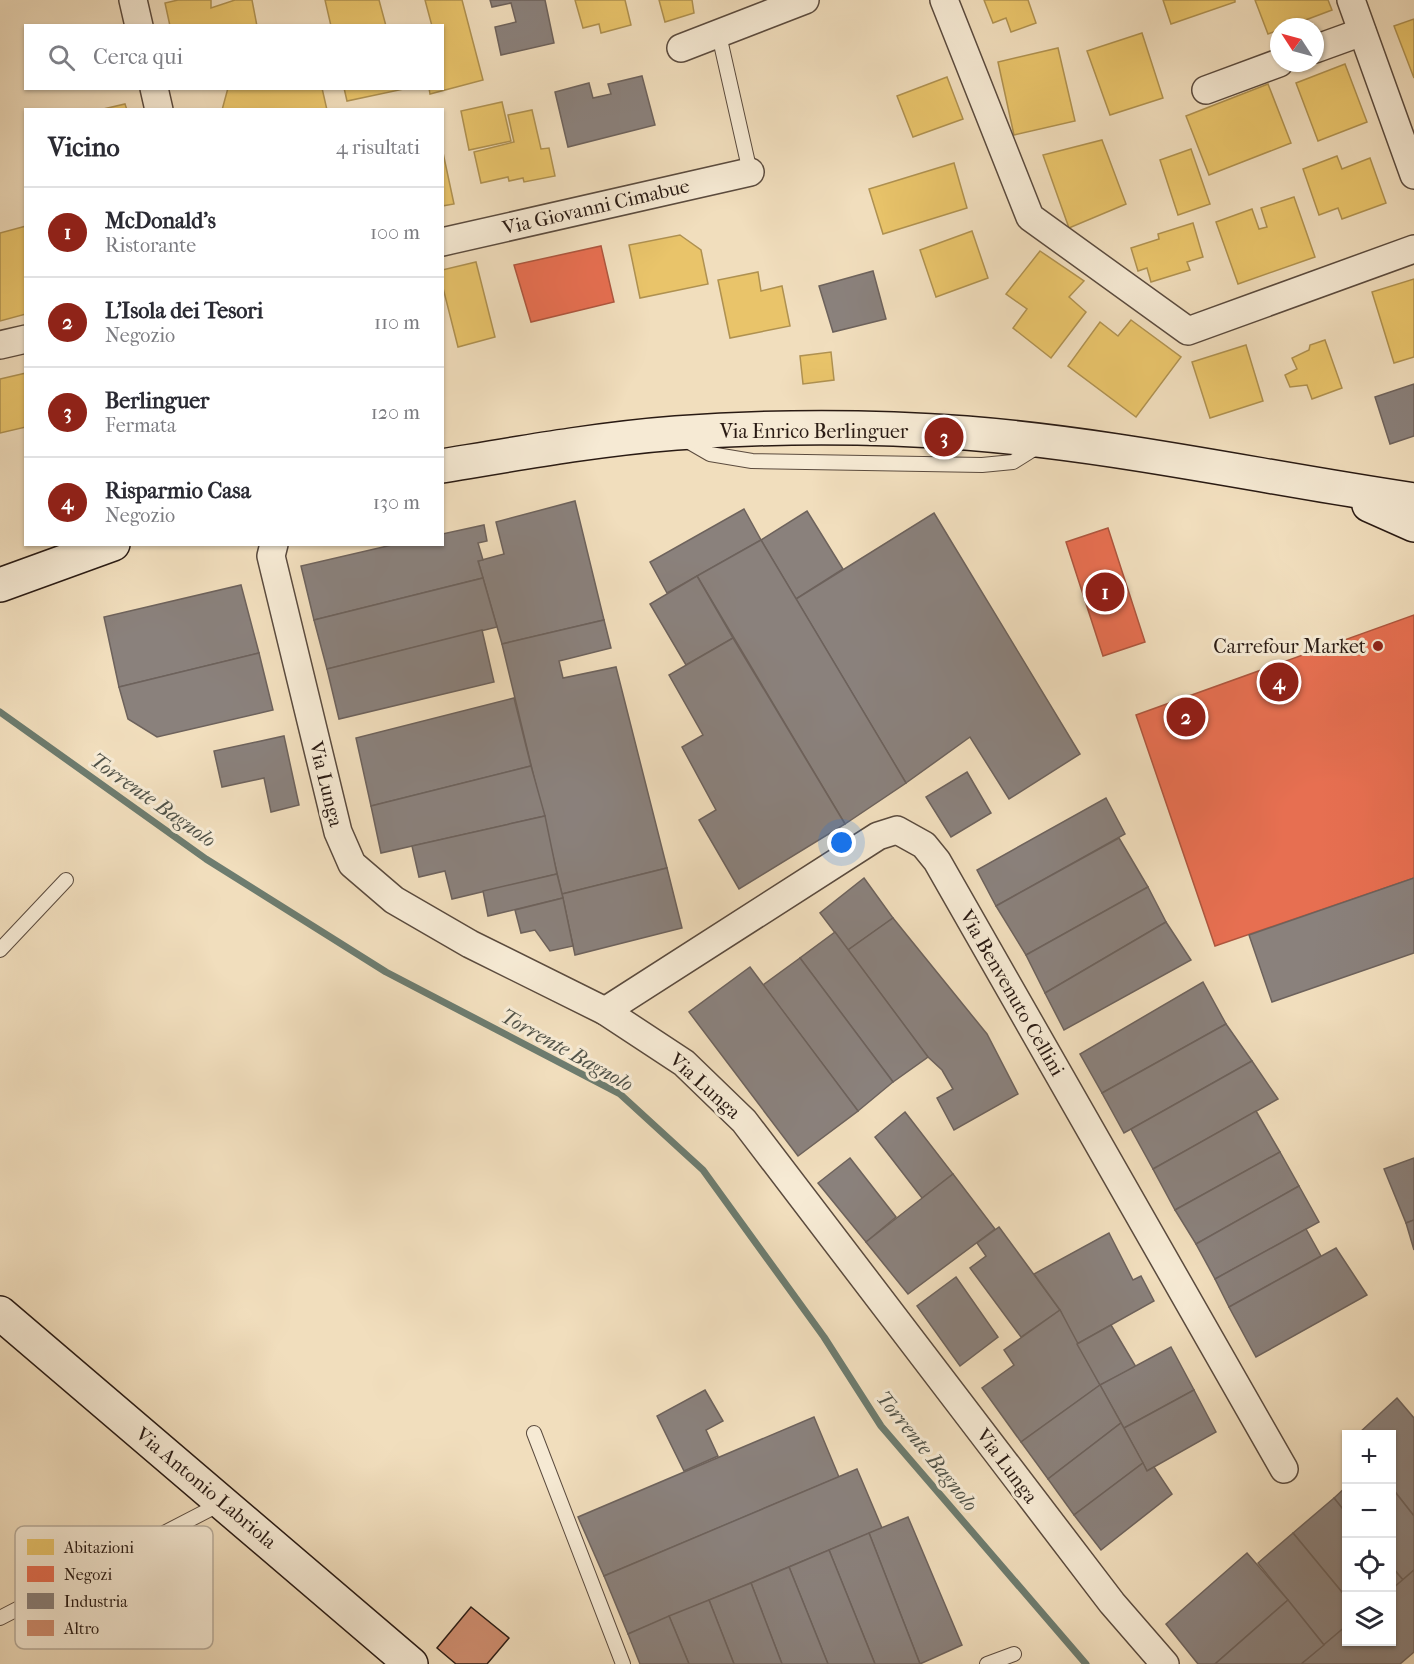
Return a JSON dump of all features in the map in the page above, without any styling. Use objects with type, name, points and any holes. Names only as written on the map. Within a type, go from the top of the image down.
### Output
[{"type":"main road","name":"Via Enrico Berlinguer","points":[[444,466],[582,444],[675,434],[757,429],[866,428],[966,433],[1046,441],[1329,487]]},
{"type":"main road","points":[[1329,487],[1414,500]]},
{"type":"main road","points":[[1329,487],[1414,525]]},
{"type":"main road","points":[[0,585],[107,546]]},
{"type":"main road","name":"Via Antonio Labriola","points":[[0,1313],[411,1664]]},
{"type":"street","points":[[133,0],[139,24]]},
{"type":"street","points":[[681,48],[805,0]]},
{"type":"street","points":[[944,0],[1030,217],[1188,331],[1414,249]]},
{"type":"street","points":[[1351,0],[1414,175]]},
{"type":"street","points":[[1324,46],[1362,32]]},
{"type":"street","points":[[1206,90],[1270,66]]},
{"type":"street","points":[[154,90],[159,108]]},
{"type":"street","name":"Via Giovanni Cimabue","points":[[444,242],[750,172]]},
{"type":"street","points":[[0,345],[24,339]]},
{"type":"street","name":"Via Lunga","points":[[268,548],[338,832],[352,864],[394,900],[471,944],[605,1011],[684,1063],[744,1121],[1112,1603],[1165,1664]]},
{"type":"street","name":"Via Benvenuto Cellini","points":[[605,1011],[878,836],[897,830],[924,845],[943,872],[1284,1469]]},
{"type":"lane","points":[[719,35],[750,172]]},
{"type":"lane","points":[[0,950],[66,880]]},
{"type":"lane","points":[[534,1433],[623,1664]]},
{"type":"lane","points":[[177,1526],[223,1502]]},
{"type":"lane","points":[[0,1618],[15,1610]]},
{"type":"lane","points":[[987,1664],[1014,1654]]},
{"type":"building: Abitazioni","points":[[178,0],[211,0],[211,8],[235,0],[252,0],[257,24],[170,24],[165,3]]},
{"type":"building: Abitazioni","points":[[325,0],[379,0],[385,24],[331,24]]},
{"type":"building: Abitazioni","points":[[425,0],[462,0],[483,80],[430,94],[429,90],[444,90],[444,24],[431,24]]},
{"type":"building: Abitazioni","points":[[575,0],[625,0],[631,25],[601,33],[599,24],[583,28]]},
{"type":"building: Abitazioni","points":[[659,0],[692,0],[694,13],[665,22]]},
{"type":"building: Abitazioni","points":[[984,0],[1028,0],[1036,23],[1011,32],[1006,18],[993,23]]},
{"type":"building: Abitazioni","points":[[1163,0],[1235,0],[1235,2],[1171,24]]},
{"type":"building: Abitazioni","points":[[1255,0],[1328,0],[1332,10],[1311,18],[1270,18],[1270,33],[1268,34]]},
{"type":"building: Abitazioni","points":[[1414,19],[1414,78],[1394,26]]},
{"type":"building: Abitazioni","points":[[1142,33],[1163,98],[1110,115],[1087,51]]},
{"type":"building: Abitazioni","points":[[1058,48],[1075,121],[1014,135],[998,62]]},
{"type":"building: Abitazioni","points":[[1345,64],[1367,122],[1318,141],[1296,83]]},
{"type":"building: Abitazioni","points":[[947,77],[963,119],[913,137],[897,96]]},
{"type":"building: Abitazioni","points":[[1268,84],[1291,143],[1209,175],[1186,116]]},
{"type":"building: Abitazioni","points":[[227,90],[322,90],[327,108],[223,108]]},
{"type":"building: Abitazioni","points":[[344,90],[399,90],[347,101]]},
{"type":"building: Abitazioni","points":[[502,102],[511,141],[469,150],[461,111]]},
{"type":"building: Abitazioni","points":[[125,104],[126,108],[108,108]]},
{"type":"building: Abitazioni","points":[[532,110],[541,149],[549,148],[555,176],[524,182],[523,178],[509,181],[508,177],[481,183],[474,152],[514,142],[508,115]]},
{"type":"building: Abitazioni","points":[[1102,140],[1126,204],[1069,228],[1043,155]]},
{"type":"building: Abitazioni","points":[[1191,149],[1210,204],[1178,215],[1160,160]]},
{"type":"building: Abitazioni","points":[[1337,156],[1342,169],[1370,158],[1386,203],[1342,219],[1338,208],[1319,215],[1303,169]]},
{"type":"building: Abitazioni","points":[[444,157],[454,204],[444,206]]},
{"type":"building: Abitazioni","points":[[954,163],[967,208],[883,234],[869,189]]},
{"type":"building: Abitazioni","points":[[1294,197],[1315,257],[1238,284],[1216,222],[1252,209],[1259,229],[1267,227],[1261,208]]},
{"type":"building: Abitazioni","points":[[1193,223],[1203,257],[1187,262],[1190,270],[1151,282],[1147,268],[1138,271],[1131,248],[1159,239],[1158,234]]},
{"type":"building: Abitazioni","points":[[24,227],[24,315],[0,321],[0,233]]},
{"type":"building: Abitazioni","points":[[972,231],[988,278],[936,297],[920,250]]},
{"type":"building: Abitazioni","points":[[680,235],[701,250],[708,284],[640,298],[629,245]]},
{"type":"building: Abitazioni","points":[[1040,251],[1084,281],[1069,297],[1086,312],[1051,358],[1013,328],[1027,309],[1006,294]]},
{"type":"building: Abitazioni","points":[[476,262],[495,337],[458,347],[444,292],[444,270]]},
{"type":"building: Abitazioni","points":[[758,272],[761,291],[782,286],[790,326],[730,338],[718,280]]},
{"type":"building: Abitazioni","points":[[1414,279],[1414,357],[1394,363],[1372,292]]},
{"type":"building: Abitazioni","points":[[1131,320],[1181,357],[1136,417],[1068,366],[1100,322],[1118,336]]},
{"type":"building: Abitazioni","points":[[1325,340],[1342,388],[1312,399],[1307,385],[1290,387],[1285,375],[1297,369],[1292,358],[1309,350],[1310,345]]},
{"type":"building: Abitazioni","points":[[1246,345],[1263,401],[1210,418],[1192,362]]},
{"type":"building: Abitazioni","points":[[831,352],[834,380],[803,384],[800,356]]},
{"type":"building: Abitazioni","points":[[24,373],[24,427],[0,433],[0,379]]},
{"type":"building: Negozi","points":[[601,246],[614,302],[531,322],[514,265]]},
{"type":"building: Negozi","points":[[1108,528],[1145,642],[1103,656],[1066,542]]},
{"type":"building: Negozi","points":[[1414,615],[1414,878],[1215,946],[1136,715]]},
{"type":"building: Industria","points":[[490,0],[545,0],[554,43],[501,55],[495,27],[516,22],[511,3],[492,7]]},
{"type":"building: Industria","points":[[642,76],[655,125],[568,147],[555,92],[589,83],[593,98],[611,94],[608,84]]},
{"type":"building: Industria","points":[[873,271],[886,319],[833,332],[819,286]]},
{"type":"building: Industria","points":[[1414,384],[1414,436],[1390,444],[1375,397]]},
{"type":"building: Industria","points":[[575,501],[604,620],[502,644],[478,561],[504,554],[496,522]]},
{"type":"building: Industria","points":[[744,509],[761,540],[667,593],[650,562]]},
{"type":"building: Industria","points":[[807,511],[843,569],[796,599],[761,540]]},
{"type":"building: Industria","points":[[934,513],[1080,754],[1009,799],[970,737],[906,783],[796,599]]},
{"type":"building: Industria","points":[[484,525],[487,541],[478,543],[483,560],[478,561],[483,578],[314,620],[301,566],[387,546],[444,546],[444,534]]},
{"type":"building: Industria","points":[[761,540],[906,783],[845,824],[697,576]]},
{"type":"building: Industria","points":[[697,576],[733,638],[686,665],[650,604]]},
{"type":"building: Industria","points":[[483,578],[497,627],[327,669],[314,620]]},
{"type":"building: Industria","points":[[241,585],[259,653],[119,687],[104,617]]},
{"type":"building: Industria","points":[[604,620],[611,648],[559,661],[563,678],[616,667],[667,868],[562,894],[502,644]]},
{"type":"building: Industria","points":[[482,630],[494,682],[339,719],[327,669]]},
{"type":"building: Industria","points":[[733,638],[845,824],[739,889],[699,820],[716,810],[682,747],[703,735],[669,675]]},
{"type":"building: Industria","points":[[259,653],[273,710],[157,737],[128,719],[119,687]]},
{"type":"building: Industria","points":[[514,698],[531,766],[371,806],[356,738]]},
{"type":"building: Industria","points":[[284,736],[299,805],[271,812],[264,778],[222,787],[214,751]]},
{"type":"building: Industria","points":[[531,766],[545,816],[381,853],[371,806]]},
{"type":"building: Industria","points":[[967,772],[991,813],[951,837],[926,797]]},
{"type":"building: Industria","points":[[1106,798],[1125,834],[996,906],[977,870]]},
{"type":"building: Industria","points":[[545,816],[557,874],[452,899],[445,871],[419,877],[412,846]]},
{"type":"building: Industria","points":[[1119,838],[1148,887],[1026,955],[996,906]]},
{"type":"building: Industria","points":[[667,868],[682,928],[575,955],[562,894]]},
{"type":"building: Industria","points":[[557,874],[563,898],[488,916],[483,891]]},
{"type":"building: Industria","points":[[864,878],[893,918],[848,950],[820,913]]},
{"type":"building: Industria","points":[[1414,878],[1414,953],[1272,1002],[1249,935]]},
{"type":"building: Industria","points":[[1148,887],[1166,922],[1045,993],[1026,955]]},
{"type":"building: Industria","points":[[563,898],[573,946],[550,951],[535,930],[521,933],[515,910]]},
{"type":"building: Industria","points":[[893,918],[987,1034],[1018,1094],[954,1130],[937,1098],[953,1089],[942,1070],[928,1057],[848,950]]},
{"type":"building: Industria","points":[[1166,922],[1191,960],[1064,1030],[1045,993]]},
{"type":"building: Industria","points":[[835,932],[928,1057],[893,1082],[800,958]]},
{"type":"building: Industria","points":[[800,958],[893,1082],[858,1111],[763,985]]},
{"type":"building: Industria","points":[[750,967],[858,1111],[798,1156],[689,1012]]},
{"type":"building: Industria","points":[[1203,982],[1226,1024],[1102,1093],[1080,1054]]},
{"type":"building: Industria","points":[[1226,1024],[1252,1061],[1124,1133],[1102,1093]]},
{"type":"building: Industria","points":[[1252,1061],[1278,1099],[1153,1169],[1131,1129]]},
{"type":"building: Industria","points":[[1256,1111],[1280,1152],[1175,1210],[1153,1169]]},
{"type":"building: Industria","points":[[905,1112],[953,1174],[922,1198],[875,1137]]},
{"type":"building: Industria","points":[[1280,1152],[1299,1186],[1196,1244],[1175,1210]]},
{"type":"building: Industria","points":[[850,1158],[896,1217],[866,1242],[818,1183]]},
{"type":"building: Industria","points":[[1414,1158],[1414,1220],[1406,1223],[1384,1169]]},
{"type":"building: Industria","points":[[953,1174],[995,1229],[908,1294],[866,1242]]},
{"type":"building: Industria","points":[[1299,1186],[1319,1222],[1215,1279],[1196,1244]]},
{"type":"building: Industria","points":[[1414,1220],[1414,1250],[1406,1223]]},
{"type":"building: Industria","points":[[999,1227],[1060,1310],[1021,1337],[970,1268],[986,1256],[977,1243]]},
{"type":"building: Industria","points":[[1306,1229],[1321,1256],[1229,1307],[1215,1279]]},
{"type":"building: Industria","points":[[1109,1233],[1133,1280],[1141,1276],[1154,1301],[1077,1344],[1060,1310],[1034,1274]]},
{"type":"building: Industria","points":[[1336,1248],[1367,1295],[1256,1357],[1229,1307]]},
{"type":"building: Industria","points":[[956,1277],[998,1337],[960,1366],[917,1306]]},
{"type":"building: Industria","points":[[1060,1310],[1100,1385],[1021,1442],[982,1388],[1014,1365],[1004,1350]]},
{"type":"building: Industria","points":[[1111,1325],[1136,1367],[1100,1385],[1077,1344]]},
{"type":"building: Industria","points":[[1171,1347],[1194,1390],[1124,1428],[1100,1385]]},
{"type":"building: Industria","points":[[1100,1385],[1121,1423],[1048,1479],[1021,1442]]},
{"type":"building: Industria","points":[[705,1390],[723,1421],[706,1430],[718,1456],[684,1471],[657,1416]]},
{"type":"building: Industria","points":[[1194,1390],[1216,1432],[1147,1471],[1124,1428]]},
{"type":"building: Industria","points":[[1397,1398],[1414,1418],[1414,1516],[1396,1493],[1396,1430],[1362,1430]]},
{"type":"building: Industria","points":[[814,1417],[839,1477],[604,1576],[578,1517]]},
{"type":"building: Industria","points":[[1121,1423],[1143,1463],[1074,1515],[1048,1479]]},
{"type":"building: Industria","points":[[1143,1463],[1147,1471],[1154,1467],[1172,1494],[1101,1550],[1074,1515]]},
{"type":"building: Industria","points":[[857,1469],[882,1528],[628,1634],[604,1576]]},
{"type":"building: Industria","points":[[1342,1491],[1342,1508],[1334,1498]]},
{"type":"building: Industria","points":[[1396,1493],[1414,1516],[1414,1570],[1403,1580],[1396,1572]]},
{"type":"building: Industria","points":[[1334,1498],[1342,1508],[1342,1592],[1293,1533]]},
{"type":"building: Industria","points":[[908,1517],[962,1645],[920,1664],[869,1533]]},
{"type":"building: Industria","points":[[869,1533],[920,1664],[875,1664],[829,1550]]},
{"type":"building: Industria","points":[[1293,1533],[1342,1592],[1342,1629],[1324,1645],[1258,1563]]},
{"type":"building: Industria","points":[[829,1550],[875,1664],[828,1664],[789,1567]]},
{"type":"building: Industria","points":[[1247,1553],[1288,1600],[1215,1664],[1198,1664],[1166,1624]]},
{"type":"building: Industria","points":[[789,1567],[828,1664],[782,1664],[751,1583]]},
{"type":"building: Industria","points":[[1414,1570],[1414,1652],[1400,1664],[1301,1664],[1342,1629],[1342,1646],[1396,1646],[1396,1586]]},
{"type":"building: Industria","points":[[1396,1572],[1403,1580],[1396,1586]]},
{"type":"building: Industria","points":[[751,1583],[782,1664],[734,1664],[709,1600]]},
{"type":"building: Industria","points":[[709,1600],[734,1664],[689,1664],[669,1616]]},
{"type":"building: Industria","points":[[1288,1600],[1324,1645],[1301,1664],[1215,1664]]},
{"type":"building: Industria","points":[[669,1616],[689,1664],[640,1664],[628,1634]]},
{"type":"building: Altro","points":[[471,1607],[509,1638],[487,1664],[456,1664],[437,1648]]},
{"type":"waterway","name":"Torrente Bagnolo","points":[[0,712],[206,859],[386,972],[620,1094],[703,1170],[824,1337],[881,1426],[1086,1664]]},
{"type":"place","name":"Berlinguer","points":[[944,437]]},
{"type":"place","name":"McDonald's","points":[[1105,592]]},
{"type":"place","name":"Carrefour Market","points":[[1378,646]]},
{"type":"place","name":"Risparmio Casa","points":[[1279,682]]},
{"type":"place","name":"L'Isola dei Tesori","points":[[1186,717]]}]
